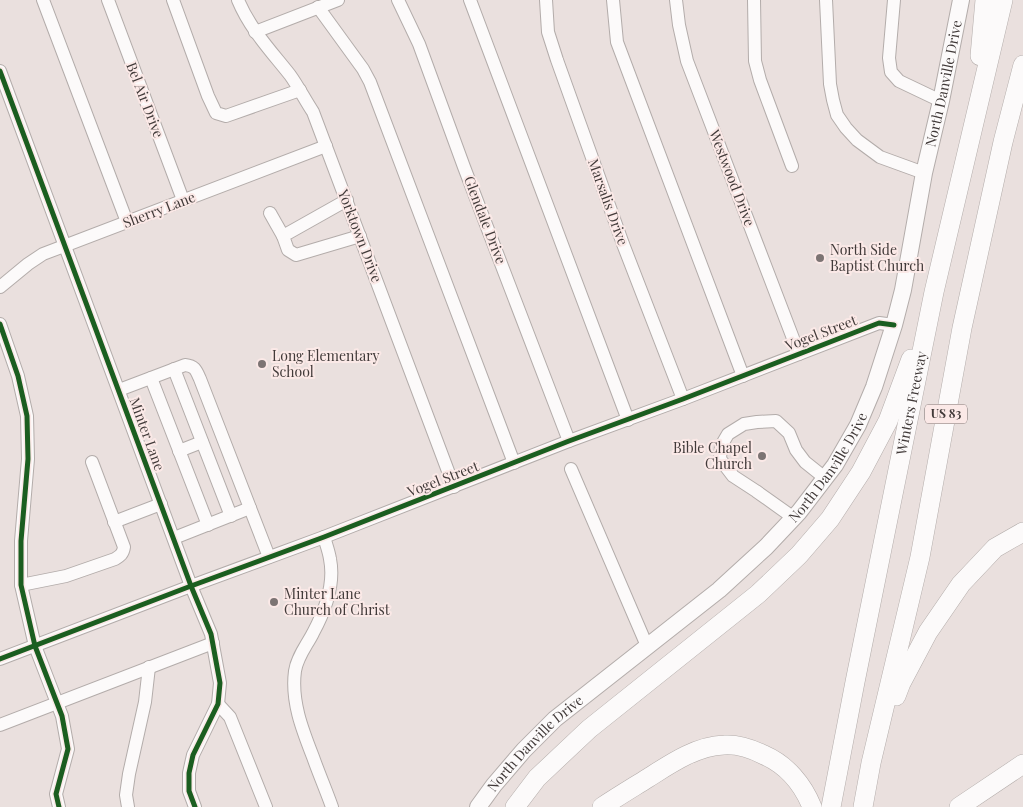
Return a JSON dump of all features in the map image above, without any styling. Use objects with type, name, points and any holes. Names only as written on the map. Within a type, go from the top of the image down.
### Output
[{"type":"highway","points":[[972,133],[985,0]]},
{"type":"highway","name":"Winters Freeway","points":[[831,807],[934,292],[1003,0]]},
{"type":"highway","name":"US 83","points":[[863,807],[920,557],[962,328],[1023,65]]},
{"type":"highway","points":[[515,807],[537,778],[590,729],[758,594],[799,555],[830,518],[861,472],[888,421],[934,292]]},
{"type":"highway","points":[[872,763],[901,683],[928,632],[961,584],[995,548],[1023,532]]},
{"type":"highway","points":[[602,807],[687,755],[715,746],[725,745],[743,746],[769,756],[783,766],[801,786],[812,807]]},
{"type":"highway","points":[[959,807],[1022,765]]},
{"type":"main road","name":"North Danville Drive","points":[[478,807],[524,750],[555,719],[719,590],[766,548],[794,518],[835,465],[858,425],[874,387],[894,325],[903,290],[924,173],[941,101],[961,0]]},
{"type":"street","points":[[43,0],[127,222]]},
{"type":"street","name":"Bel Air Drive","points":[[108,0],[183,200]]},
{"type":"street","points":[[173,0],[216,114],[226,116],[300,90]]},
{"type":"street","name":"Yorktown Drive","points":[[238,0],[250,24],[267,48],[291,76],[313,112],[454,487]]},
{"type":"street","points":[[256,32],[338,0]]},
{"type":"street","name":"Glendale Drive","points":[[398,0],[419,44],[569,441]]},
{"type":"street","points":[[470,0],[628,420]]},
{"type":"street","name":"Marsalis Drive","points":[[546,0],[548,32],[557,60],[623,244],[683,399]]},
{"type":"street","points":[[613,0],[617,42],[743,376]]},
{"type":"street","name":"Westwood Drive","points":[[676,0],[678,25],[687,61],[799,354]]},
{"type":"street","points":[[754,0],[755,61],[760,80],[792,166]]},
{"type":"street","points":[[826,0],[830,84],[838,115],[857,140],[880,157],[924,173]]},
{"type":"street","points":[[894,0],[889,58],[891,72],[899,81],[941,101]]},
{"type":"street","points":[[318,7],[370,82],[514,463]]},
{"type":"street","name":"Minter Lane","points":[[0,71],[211,634],[220,683],[218,704],[193,755],[189,773],[189,791],[195,807]]},
{"type":"street","name":"Sherry Lane","points":[[0,287],[43,254],[326,146]]},
{"type":"street","points":[[283,236],[347,200]]},
{"type":"street","points":[[270,213],[283,236],[288,250],[296,255],[360,236]]},
{"type":"street","name":"Vogel Street","points":[[0,659],[324,537],[879,323],[894,325]]},
{"type":"street","points":[[0,324],[18,376],[26,416],[28,458],[21,540],[21,585],[35,646],[62,716],[68,749],[56,794],[58,807]]},
{"type":"street","points":[[119,390],[185,365],[191,366],[196,370],[269,557]]},
{"type":"street","points":[[174,369],[231,516]]},
{"type":"street","points":[[151,378],[208,525]]},
{"type":"street","points":[[794,518],[733,476],[720,459],[721,446],[728,434],[744,424],[776,421],[789,432],[796,450],[805,462],[825,478]]},
{"type":"street","points":[[179,451],[202,442]]},
{"type":"street","points":[[21,585],[66,576],[115,559],[121,555],[124,547],[92,462]]},
{"type":"street","points":[[571,469],[647,646]]},
{"type":"street","points":[[114,522],[161,504]]},
{"type":"street","points":[[174,538],[250,508]]},
{"type":"street","points":[[324,537],[331,560],[332,579],[327,602],[320,621],[300,656],[296,670],[295,688],[297,712],[303,732],[332,807]]},
{"type":"street","points":[[0,724],[213,643]]},
{"type":"street","points":[[128,807],[126,795],[129,774],[145,702],[149,667]]},
{"type":"street","points":[[218,704],[230,717],[266,807]]},
{"type":"cycle path","points":[[0,71],[191,586],[211,634],[220,683],[218,704],[193,755],[189,773],[189,791],[195,807]]},
{"type":"cycle path","points":[[0,659],[324,537],[879,323],[894,325]]},
{"type":"cycle path","points":[[0,324],[18,376],[27,416],[28,459],[21,541],[21,585],[35,646],[62,716],[68,749],[56,794],[59,807]]},
{"type":"place","name":"North Side Baptist Church","points":[[820,258]]},
{"type":"place","name":"Long Elementary School","points":[[262,364]]},
{"type":"place","name":"Bible Chapel Church","points":[[762,456]]},
{"type":"place","name":"Minter Lane Church of Christ","points":[[274,602]]}]
